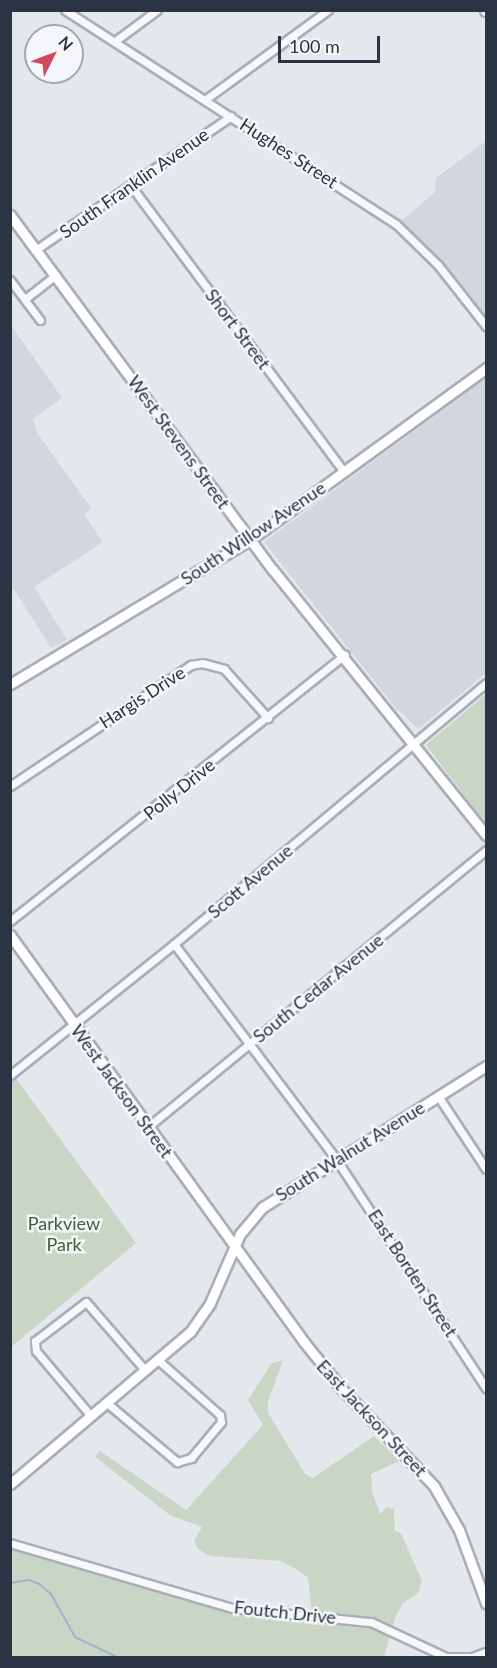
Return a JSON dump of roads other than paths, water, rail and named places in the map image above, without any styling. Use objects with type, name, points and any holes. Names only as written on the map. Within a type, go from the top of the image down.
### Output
[{"type":"street","name":"Hughes Street","points":[[65,10],[206,99],[396,224],[438,265],[486,326]]},
{"type":"street","points":[[115,41],[156,10]]},
{"type":"street","name":"South Franklin Avenue","points":[[206,99],[328,10]]},
{"type":"street","name":"South Franklin Avenue","points":[[37,249],[231,116]]},
{"type":"street","name":"Short Street","points":[[131,186],[344,472]]},
{"type":"street","name":"West Stevens Street","points":[[10,215],[251,539],[416,743],[486,835]]},
{"type":"street","points":[[25,299],[56,275]]},
{"type":"street","points":[[10,280],[40,320]]},
{"type":"street","name":"South Willow Avenue","points":[[10,684],[251,539],[486,368]]},
{"type":"street","name":"Polly Drive","points":[[10,921],[345,655]]},
{"type":"street","name":"Hargis Drive","points":[[10,786],[190,665],[202,663],[224,669],[268,718]]},
{"type":"street","name":"Scott Avenue","points":[[10,1074],[174,944],[486,683]]},
{"type":"street","name":"South Cedar Avenue","points":[[149,1126],[486,850]]},
{"type":"street","name":"West Jackson Street","points":[[10,936],[234,1247]]},
{"type":"street","name":"East Borden Street","points":[[174,944],[251,1043],[336,1159],[486,1388]]},
{"type":"street","name":"South Walnut Avenue","points":[[10,1484],[158,1360],[202,1317],[234,1247],[263,1207],[486,1066]]},
{"type":"street","points":[[438,1096],[486,1168]]},
{"type":"street","name":"East Jackson Street","points":[[234,1247],[341,1388],[434,1486],[464,1540],[486,1603]]},
{"type":"street","points":[[91,1416],[36,1351],[35,1341],[86,1302],[145,1370]]},
{"type":"street","points":[[106,1403],[177,1462],[190,1458],[221,1422],[220,1415],[158,1360]]},
{"type":"street","name":"Foutch Drive","points":[[10,1543],[232,1608],[371,1622],[446,1657],[472,1657],[486,1652]]},
{"type":"waterway","points":[[10,1583],[29,1580],[39,1584],[51,1594],[75,1637],[119,1658]]},
{"type":"park label","name":"Parkview Park","points":[[64,1234]]}]
